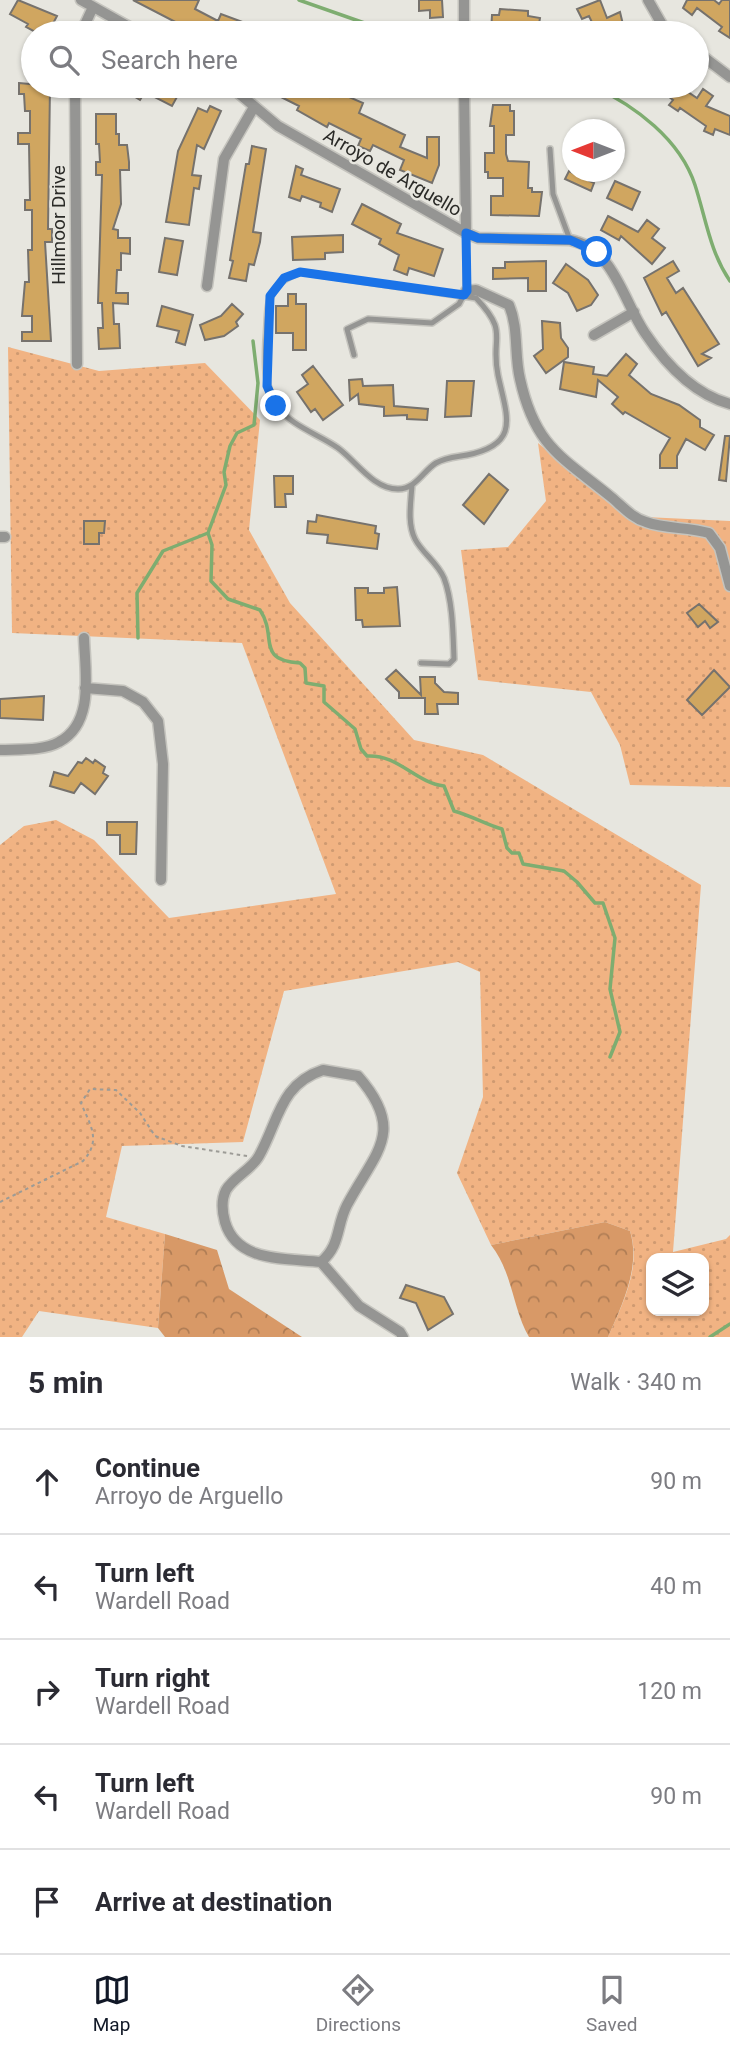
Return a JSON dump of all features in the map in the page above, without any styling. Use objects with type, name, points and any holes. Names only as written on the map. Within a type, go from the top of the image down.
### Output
[{"type":"street","points":[[81,0],[118,21]]},
{"type":"street","points":[[464,0],[464,21]]},
{"type":"street","points":[[648,0],[660,21]]},
{"type":"street","points":[[87,21],[93,7]]},
{"type":"street","points":[[709,61],[730,77]]},
{"type":"street","name":"Hillmoor Drive","points":[[75,98],[77,364]]},
{"type":"street","name":"Arroyo de Arguello","points":[[244,98],[278,126],[466,233],[478,238],[570,240],[584,244],[608,264],[644,332],[678,376],[730,404]]},
{"type":"street","points":[[464,98],[466,233]]},
{"type":"street","points":[[206,286],[224,159],[254,107]]},
{"type":"street","points":[[465,293],[476,289],[509,305],[517,335],[519,376],[544,441],[564,462],[627,512],[646,522],[709,533],[720,548],[730,586]]},
{"type":"street","points":[[594,335],[634,312]]},
{"type":"street","points":[[0,750],[57,743],[81,720],[85,688],[84,638]]},
{"type":"street","points":[[85,688],[123,691],[143,702],[158,721],[163,764],[161,880]]},
{"type":"street","points":[[321,1262],[337,1243],[346,1207],[374,1161],[384,1136],[383,1111],[372,1091],[359,1076],[323,1070],[307,1075],[292,1087],[258,1158],[225,1193],[224,1218],[233,1238],[253,1254],[321,1262],[353,1301],[400,1332],[403,1337]]},
{"type":"lane","points":[[550,149],[553,194],[570,240]]},
{"type":"lane","points":[[354,355],[347,329],[368,319],[432,323],[459,304],[465,293],[466,233]]},
{"type":"lane","points":[[300,272],[465,293],[476,298],[496,320],[498,371],[509,419],[505,433],[490,450],[448,457],[435,463],[412,485],[397,489],[387,487],[339,449],[289,419],[276,406],[267,386],[270,296],[284,278],[300,272]]},
{"type":"lane","points":[[412,485],[411,528],[415,539],[436,565],[445,582],[453,635],[454,659],[449,664],[421,663]]},
{"type":"path","points":[[0,1202],[83,1161],[89,1154],[94,1134],[81,1103],[90,1089],[116,1090],[140,1113],[155,1136],[167,1142],[258,1158]]},
{"type":"shaded area","points":[[8,347],[99,371],[205,363],[260,420],[249,530],[290,603],[414,740],[483,755],[701,885],[673,1252],[726,1239],[730,1235],[730,1337],[608,1337],[632,1272],[634,1258],[630,1231],[605,1222],[491,1245],[457,1173],[483,1097],[480,972],[458,962],[284,991],[243,1142],[122,1146],[106,1217],[165,1234],[158,1328],[39,1311],[22,1337],[0,1337],[0,845],[24,826],[56,820],[94,840],[169,918],[336,894],[242,643],[12,633]]},
{"type":"shaded area","points":[[538,443],[624,516],[730,521],[730,787],[630,785],[620,745],[591,692],[478,680],[461,550],[508,547],[546,501]]},
{"type":"green space","points":[[605,1222],[630,1231],[633,1245],[632,1272],[608,1337],[529,1337],[504,1267],[491,1245]]},
{"type":"green space","points":[[165,1234],[217,1250],[229,1289],[302,1337],[165,1337],[158,1328]]},
{"type":"building","points":[[18,0],[57,16],[54,21],[23,21],[10,14]]},
{"type":"building","points":[[133,0],[199,0],[195,9],[218,21],[174,21]]},
{"type":"building","points":[[419,0],[442,0],[443,17],[430,18],[430,10],[419,11]]},
{"type":"building","points":[[600,0],[607,18],[620,12],[622,21],[591,21],[589,16],[582,19],[577,9]]},
{"type":"building","points":[[687,0],[714,0],[719,4],[722,0],[730,0],[730,38],[719,31],[722,27],[697,8],[692,15],[683,8]]},
{"type":"building","points":[[500,9],[528,11],[528,16],[540,18],[540,21],[492,21],[492,15],[499,15]]},
{"type":"building","points":[[221,14],[240,21],[218,21]]},
{"type":"building","points":[[709,93],[713,96],[706,106],[730,116],[730,135],[715,129],[713,135],[704,131],[706,126],[680,108],[678,111],[669,105],[673,100],[670,98],[709,98]]},
{"type":"building","points":[[24,98],[50,98],[48,229],[52,229],[52,242],[45,242],[51,341],[22,341],[22,332],[32,332],[32,316],[22,316],[25,282],[29,282],[28,250],[32,250],[32,210],[25,210],[25,200],[30,200],[29,144],[18,144],[18,133],[30,133],[30,111],[25,111]]},
{"type":"building","points":[[157,98],[176,98],[172,106]]},
{"type":"building","points":[[283,98],[351,98],[363,103],[359,113],[405,135],[400,147],[427,158],[427,137],[439,137],[439,165],[432,183],[400,170],[404,160],[373,145],[370,151],[358,146],[361,139],[329,123],[327,127],[297,110],[299,106]]},
{"type":"building","points":[[493,105],[510,105],[510,111],[514,111],[514,135],[506,135],[506,154],[508,161],[529,162],[528,188],[532,188],[532,192],[542,192],[539,216],[491,215],[491,196],[503,196],[503,178],[488,178],[488,172],[485,172],[485,153],[494,153],[494,126],[490,126]]},
{"type":"building","points":[[210,106],[221,111],[204,149],[197,145],[192,175],[201,176],[199,189],[194,188],[189,225],[166,222],[178,151],[198,108],[207,112]]},
{"type":"building","points":[[96,114],[116,114],[116,134],[119,134],[119,145],[127,145],[129,162],[129,170],[120,170],[121,204],[113,229],[118,230],[118,238],[130,238],[130,254],[121,253],[121,270],[117,270],[116,293],[128,293],[128,304],[113,303],[114,324],[119,324],[120,348],[99,349],[98,328],[103,328],[102,303],[98,303],[102,175],[96,175],[96,162],[100,162],[99,144],[96,144]]},
{"type":"building","points":[[252,146],[266,149],[253,232],[261,233],[260,242],[254,265],[249,264],[246,281],[229,278],[246,164],[249,164]]},
{"type":"building","points":[[296,166],[303,169],[301,175],[340,189],[332,212],[320,207],[321,203],[302,196],[300,201],[289,197]]},
{"type":"building","points":[[572,182],[592,182],[594,183],[591,191]]},
{"type":"building","points":[[615,182],[640,192],[632,210],[607,198]]},
{"type":"building","points":[[362,204],[401,224],[397,233],[443,249],[434,276],[409,268],[407,275],[394,270],[399,255],[379,244],[381,239],[352,224]]},
{"type":"building","points":[[608,216],[638,232],[647,220],[659,229],[652,238],[665,248],[652,264],[621,236],[619,240],[601,230]]},
{"type":"building","points":[[343,235],[343,252],[325,253],[325,259],[293,260],[292,237]]},
{"type":"building","points":[[165,238],[183,241],[177,275],[159,272]]},
{"type":"building","points":[[546,261],[546,291],[528,291],[528,278],[493,279],[493,268],[505,268],[505,262]]},
{"type":"building","points":[[673,261],[679,271],[667,278],[676,293],[683,288],[719,344],[702,354],[711,358],[698,366],[666,312],[662,315],[644,278]]},
{"type":"building","points":[[566,264],[588,280],[598,295],[591,305],[577,311],[568,293],[553,283]]},
{"type":"building","points":[[288,294],[296,294],[296,304],[306,304],[306,350],[293,350],[293,333],[276,333],[276,306],[288,306]]},
{"type":"building","points":[[232,304],[243,314],[236,322],[238,326],[224,336],[205,340],[200,325],[221,316]]},
{"type":"building","points":[[162,306],[193,315],[185,345],[176,342],[179,331],[157,326]]},
{"type":"building","points":[[542,321],[560,323],[561,338],[568,348],[568,357],[546,373],[534,356],[543,349]]},
{"type":"building","points":[[626,354],[637,364],[629,375],[651,394],[679,405],[700,420],[700,427],[714,435],[705,450],[686,439],[677,456],[677,468],[660,468],[660,455],[670,438],[625,412],[623,414],[612,404],[618,397],[598,380],[596,397],[560,389],[564,362],[594,367],[593,374],[607,376]]},
{"type":"building","points":[[313,366],[343,405],[323,420],[315,409],[311,412],[297,392],[308,384],[302,375]]},
{"type":"building","points":[[362,379],[363,386],[393,385],[394,406],[428,409],[427,420],[407,419],[407,415],[384,416],[384,407],[359,404],[358,394],[350,400],[349,380]]},
{"type":"building","points":[[447,381],[474,381],[471,416],[445,417]]},
{"type":"building","points":[[725,436],[730,436],[726,481],[719,480]]},
{"type":"building","points":[[489,474],[508,490],[484,524],[463,505]]},
{"type":"building","points":[[274,476],[293,476],[293,494],[285,494],[286,507],[275,507]]},
{"type":"building","points":[[317,515],[376,526],[375,533],[379,534],[377,549],[327,543],[328,535],[307,533],[308,521],[316,522]]},
{"type":"building","points":[[84,521],[105,521],[104,533],[99,533],[99,544],[84,544]]},
{"type":"building","points":[[397,587],[400,626],[363,627],[362,620],[356,620],[355,588],[368,588],[368,593],[384,593],[384,588]]},
{"type":"building","points":[[699,604],[718,622],[710,628],[705,621],[698,627],[687,613]]},
{"type":"building","points":[[396,670],[421,695],[420,677],[435,677],[435,683],[444,692],[458,693],[458,704],[437,704],[438,714],[425,714],[425,698],[399,698],[399,692],[386,679]]},
{"type":"building","points":[[714,670],[730,687],[702,715],[687,700]]},
{"type":"building","points":[[44,696],[43,720],[0,718],[0,699]]},
{"type":"building","points":[[86,758],[105,767],[103,773],[108,776],[95,794],[81,783],[74,793],[50,786],[54,772],[68,776],[78,762],[82,763]]},
{"type":"building","points":[[107,822],[137,822],[136,854],[120,854],[120,835],[107,835]]},
{"type":"building","points":[[406,1285],[444,1297],[453,1314],[428,1330],[416,1303],[400,1298]]},
{"type":"waterway","points":[[299,0],[359,21]]},
{"type":"waterway","points":[[616,98],[654,126],[679,153],[695,185],[713,247],[730,281]]},
{"type":"waterway","points":[[253,341],[258,383],[254,425],[237,433],[230,446],[224,472],[226,485],[208,533],[212,545],[211,581],[228,599],[260,610],[268,629],[272,652],[286,661],[300,663],[305,668],[306,683],[324,686],[324,702],[355,729],[361,749],[367,756],[388,759],[425,780],[444,786],[454,811],[502,829],[507,848],[512,853],[519,853],[523,864],[564,871],[595,903],[603,903],[615,938],[610,989],[620,1032],[610,1057]]},
{"type":"waterway","points":[[138,638],[137,593],[163,551],[208,533]]},
{"type":"waterway","points":[[710,1337],[730,1324]]},
{"type":"route","points":[[276,406],[267,386],[265,352],[270,296],[274,286],[284,278],[300,272],[464,295],[467,291],[466,233],[478,238],[578,241],[597,252]]}]
